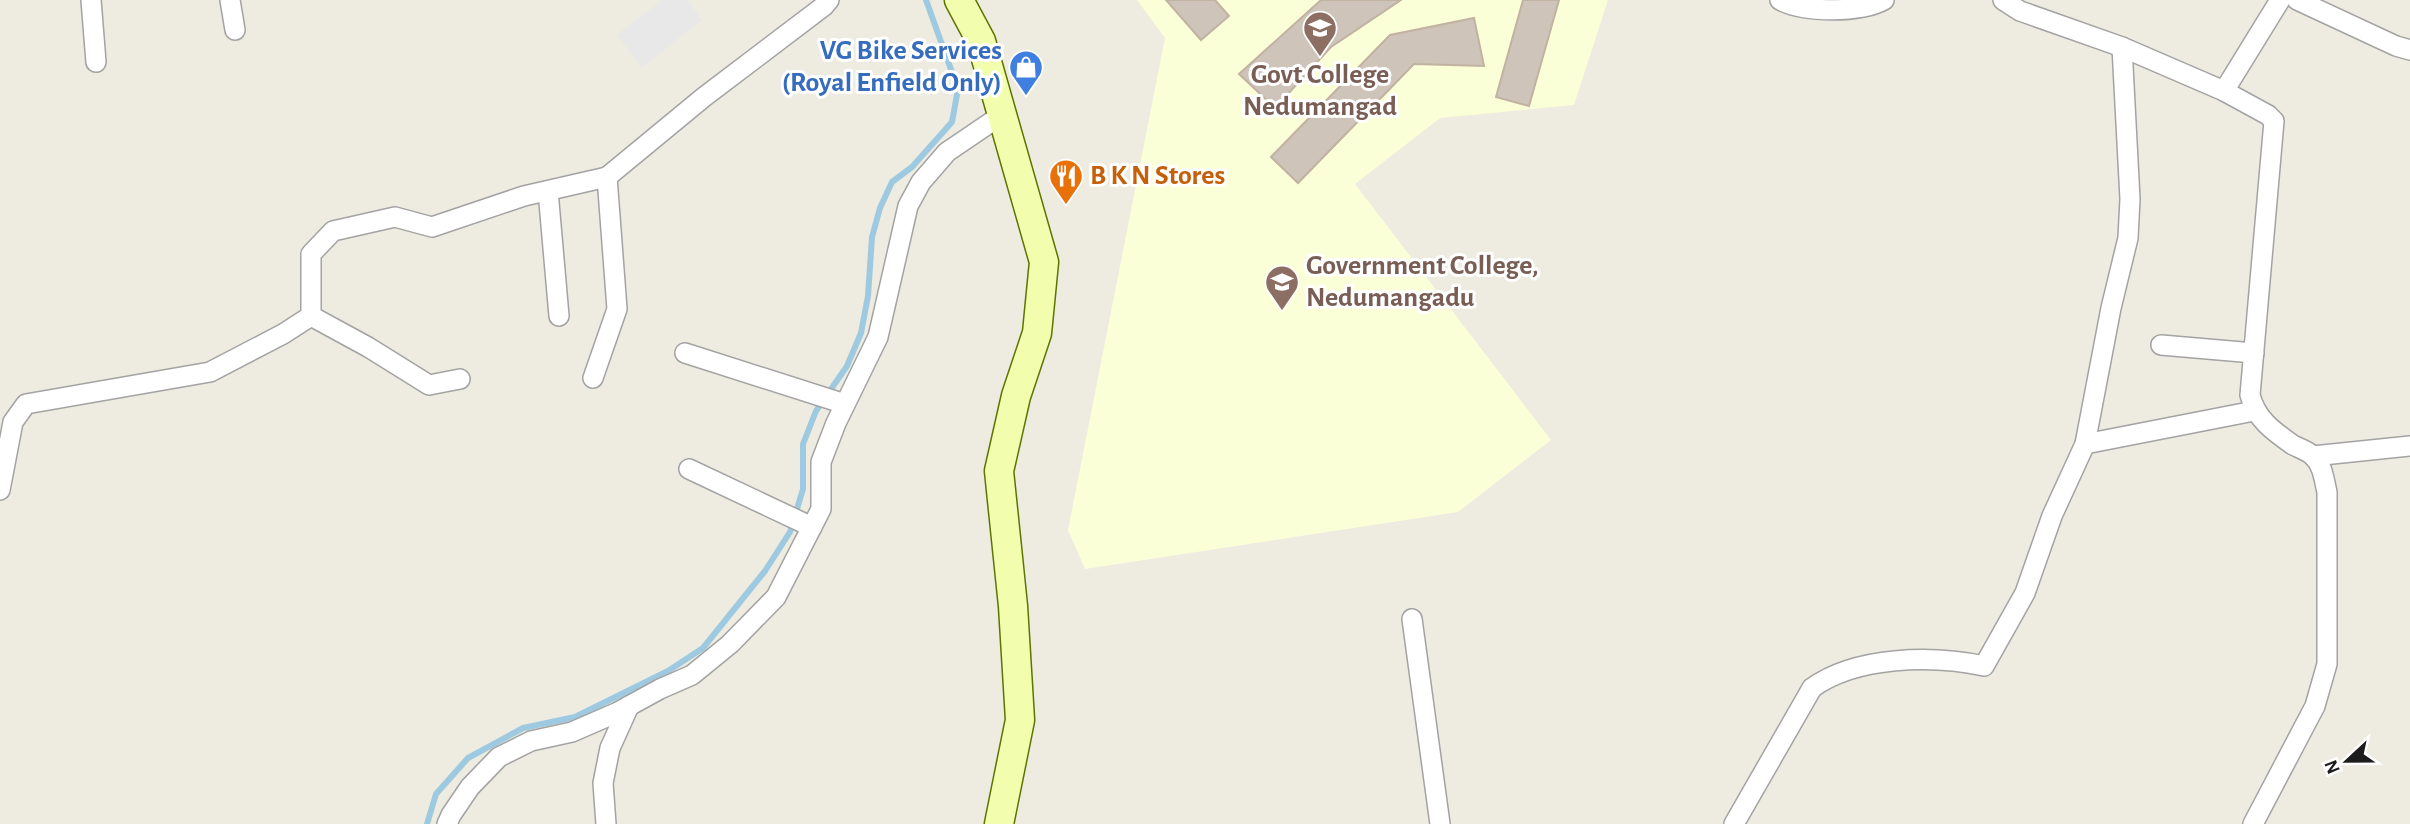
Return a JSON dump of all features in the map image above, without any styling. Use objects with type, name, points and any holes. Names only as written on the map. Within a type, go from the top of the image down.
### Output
[{"type":"main road","points":[[959,0],[981,41],[1044,262],[1037,333],[1016,396],[999,471],[1013,606],[1020,720],[999,824]]},
{"type":"street","points":[[91,0],[96,62]]},
{"type":"street","points":[[230,0],[235,30]]},
{"type":"street","points":[[311,316],[312,254],[333,231],[395,217],[432,227],[524,196],[607,177],[829,0]]},
{"type":"street","points":[[1780,0],[1813,10],[1848,8],[1884,0]]},
{"type":"street","points":[[2003,0],[2030,15],[2122,47],[2224,91],[2274,121],[2250,395],[2254,411],[2268,426],[2313,456],[2322,470],[2327,492],[2326,664],[2315,706],[2253,824]]},
{"type":"street","points":[[2224,91],[2280,0]]},
{"type":"street","points":[[2297,0],[2410,50]]},
{"type":"street","points":[[1734,824],[1812,688],[1825,678],[1853,667],[1895,661],[1962,661],[1984,666],[2025,593],[2052,516],[2085,444],[2128,238],[2130,199],[2122,47]]},
{"type":"street","points":[[447,824],[470,787],[499,757],[531,741],[572,732],[692,675],[730,644],[776,597],[821,509],[821,462],[845,404],[878,337],[908,206],[921,182],[947,152],[1003,114]]},
{"type":"street","points":[[593,378],[617,309],[607,177]]},
{"type":"street","points":[[548,191],[559,316]]},
{"type":"street","points":[[311,316],[429,385],[460,379]]},
{"type":"street","points":[[0,490],[13,422],[26,404],[210,372],[283,334],[311,316]]},
{"type":"street","points":[[2161,345],[2254,353]]},
{"type":"street","points":[[685,353],[845,404]]},
{"type":"street","points":[[2085,444],[2254,411]]},
{"type":"street","points":[[2313,456],[2410,446]]},
{"type":"street","points":[[689,469],[812,527]]},
{"type":"street","points":[[1412,620],[1440,824]]},
{"type":"street","points":[[606,824],[603,783],[610,748],[629,706]]},
{"type":"shaded area","points":[[662,0],[687,0],[702,20],[642,67],[617,35]]},
{"type":"shaded area","name":"Government College, Nedumangadu","points":[[1137,0],[1608,0],[1574,105],[1440,118],[1355,184],[1551,440],[1458,512],[1085,569],[1068,530],[1165,38]]},
{"type":"building","points":[[1166,0],[1215,0],[1229,16],[1201,40]]},
{"type":"building","points":[[1321,0],[1401,0],[1331,47],[1275,108],[1239,74]]},
{"type":"building","points":[[1523,0],[1559,0],[1529,106],[1496,97]]},
{"type":"building","points":[[1474,18],[1484,66],[1414,64],[1298,183],[1271,157],[1390,35]]},
{"type":"waterway","points":[[427,824],[436,794],[468,758],[523,728],[575,717],[668,671],[703,648],[765,571],[790,532],[803,489],[803,444],[816,411],[847,366],[861,333],[868,296],[872,237],[880,208],[892,182],[912,167],[952,122],[958,89],[926,0]]},
{"type":"place","name":"Govt College Nedumangad","points":[[1320,58]]},
{"type":"place","name":"VG Bike Services (Royal Enfield Only)","points":[[1026,97]]},
{"type":"place","name":"B K N Stores","points":[[1066,206]]},
{"type":"place","name":"Government College, Nedumangadu","points":[[1282,312]]}]
